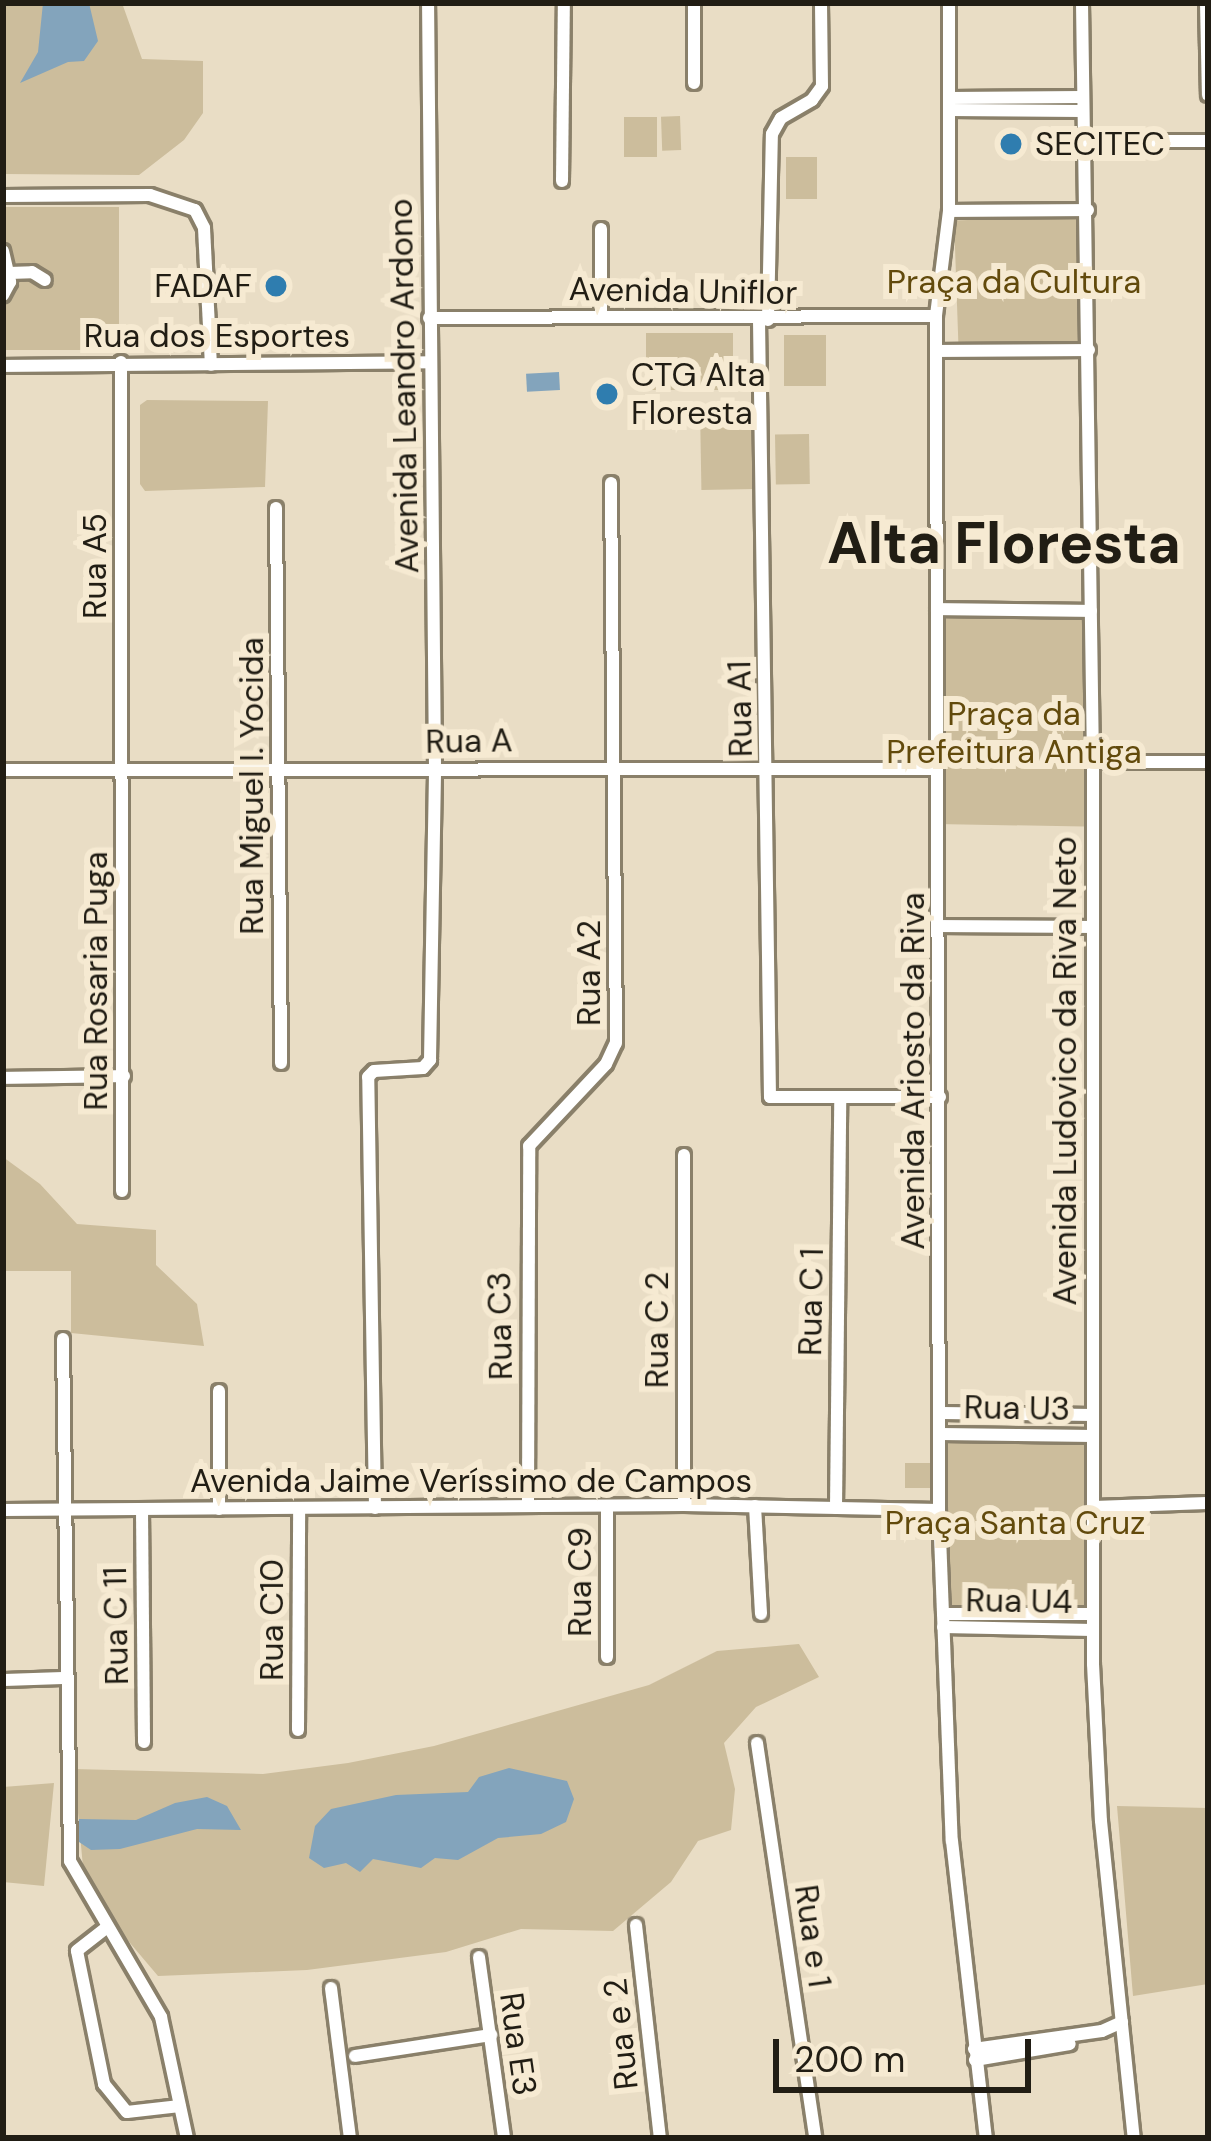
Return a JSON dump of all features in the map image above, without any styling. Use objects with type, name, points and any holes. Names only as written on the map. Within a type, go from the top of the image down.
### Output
[{"type":"street","name":"Avenida Leandro Ardono","points":[[375,1508],[368,1077],[374,1071],[423,1068],[430,1060],[435,768],[428,3]]},
{"type":"street","points":[[562,182],[564,3]]},
{"type":"street","points":[[694,3],[694,83]]},
{"type":"street","name":"Rua A1","points":[[820,3],[822,86],[812,100],[781,118],[772,134],[763,320],[770,1097],[840,1097]]},
{"type":"street","name":"Avenida Ariosto da Riva","points":[[949,3],[950,212],[936,316],[939,1510],[952,1841],[986,2138]]},
{"type":"street","name":"Avenida Ludovico da Riva Neto","points":[[1082,3],[1093,762],[1093,1630],[1101,1821],[1135,2138]]},
{"type":"street","points":[[1206,3],[1208,95]]},
{"type":"street","points":[[950,104],[1083,104]]},
{"type":"street","points":[[1086,141],[1208,141]]},
{"type":"street","points":[[3,196],[149,195],[195,210],[204,228],[211,365]]},
{"type":"street","points":[[950,212],[1088,210]]},
{"type":"street","points":[[601,229],[601,316]]},
{"type":"street","points":[[3,251],[9,267],[3,295]]},
{"type":"street","points":[[9,267],[45,280]]},
{"type":"street","name":"Avenida Uniflor","points":[[429,318],[936,316]]},
{"type":"street","points":[[938,351],[1089,350]]},
{"type":"street","name":"Rua A5","points":[[121,362],[123,770]]},
{"type":"street","name":"Rua dos Esportes","points":[[4,364],[430,362]]},
{"type":"street","name":"Rua A2","points":[[529,1146],[606,1064],[616,1043],[611,483]]},
{"type":"street","name":"Rua Miguel I. Yocida","points":[[276,508],[280,1063]]},
{"type":"street","points":[[937,609],[1091,611]]},
{"type":"street","points":[[1093,762],[1208,762]]},
{"type":"street","name":"Rua A","points":[[3,770],[936,769]]},
{"type":"street","name":"Rua Rosaria Puga","points":[[122,1191],[123,770]]},
{"type":"street","points":[[941,923],[1091,922]]},
{"type":"street","points":[[3,1078],[124,1076]]},
{"type":"street","points":[[840,1097],[940,1097]]},
{"type":"street","name":"Rua C 1","points":[[836,1508],[840,1097]]},
{"type":"street","name":"Rua C3","points":[[528,1506],[529,1146]]},
{"type":"street","name":"Rua C 2","points":[[684,1155],[684,1505]]},
{"type":"street","points":[[63,1339],[70,1861],[160,2017],[187,2138]]},
{"type":"street","points":[[219,1391],[220,1509]]},
{"type":"street","name":"Rua U3","points":[[942,1413],[1093,1414]]},
{"type":"street","name":"Rua U3","points":[[941,1434],[1093,1436]]},
{"type":"street","points":[[1093,1507],[1208,1503]]},
{"type":"street","name":"Avenida Jaime Veríssimo de Campos","points":[[3,1510],[684,1505],[939,1510]]},
{"type":"street","points":[[755,1506],[761,1614]]},
{"type":"street","name":"Rua C9","points":[[607,1507],[607,1657]]},
{"type":"street","name":"Rua C 11","points":[[142,1510],[144,1742]]},
{"type":"street","name":"Rua C10","points":[[298,1730],[299,1510]]},
{"type":"street","name":"Rua U4","points":[[1016,1621],[1093,1613]]},
{"type":"street","name":"Rua U4","points":[[943,1620],[1016,1621],[1093,1630]]},
{"type":"street","points":[[3,1679],[64,1678]]},
{"type":"street","name":"Rua e 1","points":[[757,1743],[815,2138]]},
{"type":"street","name":"Rua e 2","points":[[636,1925],[660,2138]]},
{"type":"street","points":[[106,1928],[77,1951],[104,2084],[127,2112],[180,2106]]},
{"type":"street","name":"Rua E3","points":[[478,1957],[504,2138]]},
{"type":"street","points":[[331,1988],[350,2138]]},
{"type":"street","points":[[974,2055],[1102,2031],[1122,2022]]},
{"type":"street","points":[[356,2056],[490,2035]]},
{"type":"street","points":[[974,2055],[1092,2040],[1123,2045]]},
{"type":"green space","points":[[3,3],[122,3],[142,59],[203,61],[203,113],[184,140],[139,175],[3,174]]},
{"type":"green space","points":[[680,116],[681,150],[662,151],[661,117]]},
{"type":"green space","points":[[624,117],[657,117],[657,157],[624,157]]},
{"type":"green space","points":[[786,157],[817,157],[817,199],[786,199]]},
{"type":"green space","points":[[3,207],[119,207],[119,350],[3,350]]},
{"type":"green space","name":"Praça da Cultura","points":[[1081,216],[1086,345],[959,349],[954,220]]},
{"type":"green space","points":[[646,333],[733,333],[733,390],[646,390]]},
{"type":"green space","points":[[784,335],[826,335],[826,386],[784,386]]},
{"type":"green space","points":[[147,400],[268,401],[265,487],[145,491],[140,484],[140,405]]},
{"type":"green space","points":[[753,408],[754,489],[701,490],[700,409]]},
{"type":"green space","points":[[809,434],[810,484],[776,485],[775,435]]},
{"type":"green space","name":"Praça da Prefeitura Antiga","points":[[940,612],[1088,615],[1084,827],[936,824]]},
{"type":"green space","points":[[3,1157],[40,1184],[77,1224],[156,1230],[156,1265],[197,1304],[204,1346],[71,1333],[71,1271],[3,1271]]},
{"type":"green space","name":"Praça Santa Cruz","points":[[946,1439],[1085,1441],[1088,1607],[949,1605],[942,1507]]},
{"type":"green space","points":[[905,1463],[934,1463],[934,1488],[905,1488]]},
{"type":"green space","points":[[799,1644],[819,1677],[756,1707],[724,1743],[735,1789],[731,1830],[698,1841],[671,1882],[613,1931],[521,1929],[446,1952],[307,1970],[158,1976],[119,1930],[83,1867],[74,1769],[263,1774],[348,1763],[434,1746],[649,1685],[717,1651]]},
{"type":"green space","points":[[54,1783],[44,1886],[3,1882],[3,1787]]},
{"type":"green space","points":[[1117,1806],[1208,1808],[1208,1984],[1133,1996]]},
{"type":"water","points":[[43,3],[89,3],[98,41],[84,61],[68,62],[20,83],[38,52]]},
{"type":"water","points":[[559,372],[560,390],[527,392],[526,374]]},
{"type":"water","points":[[509,1768],[567,1781],[574,1799],[566,1822],[541,1834],[498,1838],[458,1860],[435,1858],[421,1868],[373,1859],[360,1872],[346,1863],[324,1868],[309,1858],[315,1826],[331,1809],[396,1795],[468,1792],[479,1777]]},
{"type":"water","points":[[207,1797],[227,1806],[241,1830],[197,1829],[120,1849],[91,1850],[76,1840],[79,1819],[136,1820],[175,1803]]},
{"type":"place","name":"SECITEC","points":[[1011,144]]},
{"type":"place","name":"FADAF","points":[[276,286]]},
{"type":"place","name":"CTG Alta Floresta","points":[[607,394]]},
{"type":"district","name":"Alta Floresta","points":[[1004,544]]}]
